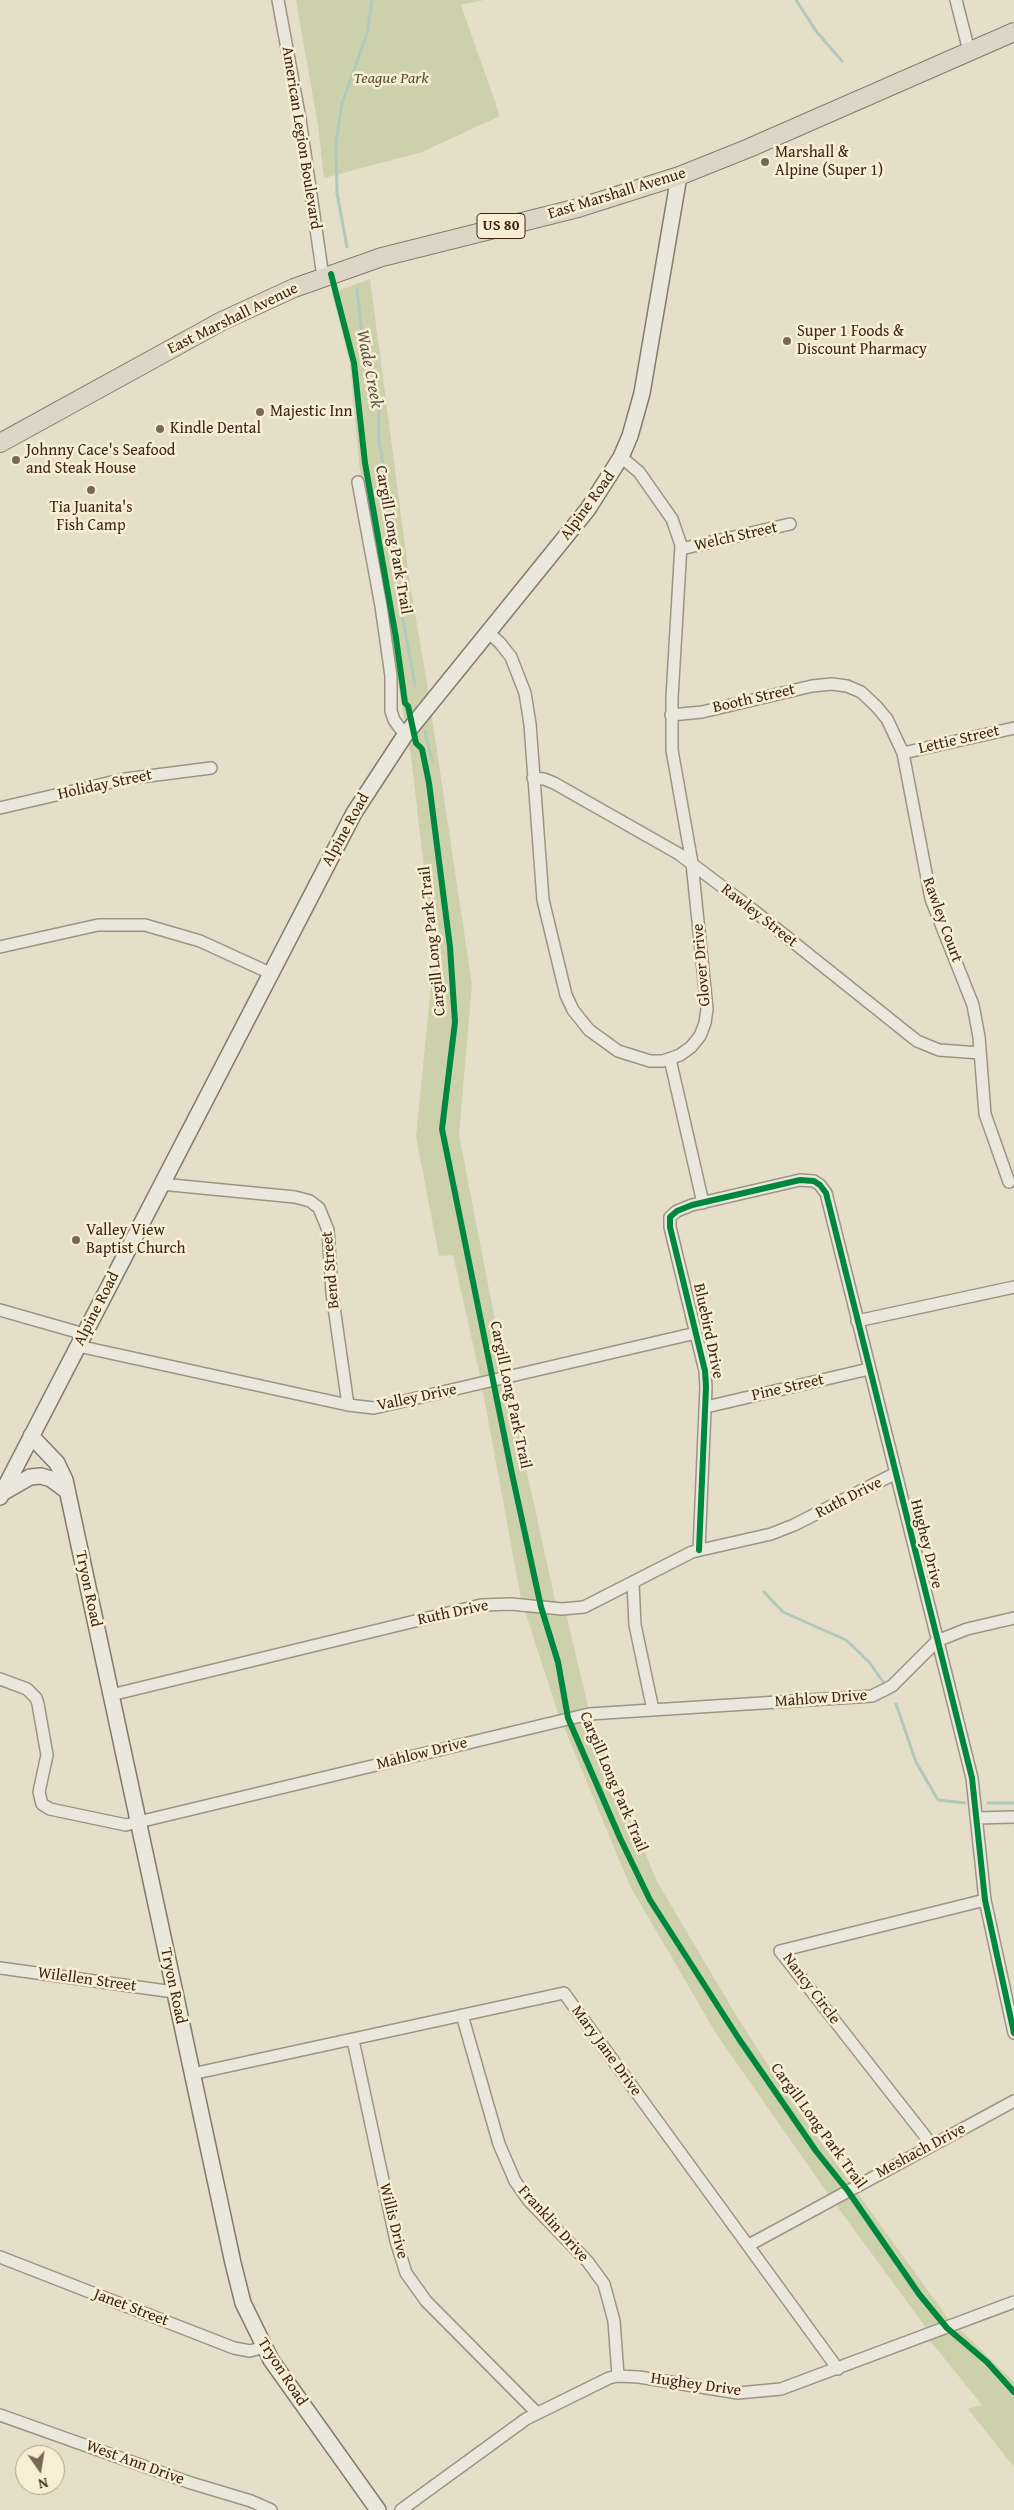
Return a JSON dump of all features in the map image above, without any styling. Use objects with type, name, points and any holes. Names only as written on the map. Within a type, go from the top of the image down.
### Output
[{"type":"main road","name":"East Marshall Avenue","points":[[0,443],[222,321],[323,277],[395,253],[591,204],[679,176],[749,148],[1014,32]]},
{"type":"main road","name":"Alpine Road","points":[[1,1496],[346,827],[405,735],[593,503],[621,457],[630,436],[642,393],[679,176]]},
{"type":"main road","name":"Tryon Road","points":[[31,1436],[58,1463],[67,1491],[235,2275],[246,2310],[264,2348],[378,2510]]},
{"type":"main road","points":[[1,1496],[17,1483],[30,1477],[41,1476],[51,1478],[67,1491]]},
{"type":"street","name":"American Legion Boulevard","points":[[278,0],[300,119],[323,277]]},
{"type":"street","points":[[956,0],[969,51]]},
{"type":"street","name":"Glover Drive","points":[[488,632],[508,652],[524,687],[530,718],[533,778],[545,911],[562,986],[569,1002],[588,1030],[612,1048],[643,1060],[670,1059],[680,1055],[695,1043],[704,1028],[707,1014],[692,864],[673,760],[671,714],[681,549],[679,535],[672,519],[639,472],[621,457]]},
{"type":"street","points":[[358,482],[387,648],[391,676],[391,710],[394,720],[405,735]]},
{"type":"street","name":"Welch Street","points":[[681,549],[790,524]]},
{"type":"street","name":"Booth Street","points":[[671,714],[702,712],[812,686],[838,684]]},
{"type":"street","name":"Rawley Court","points":[[838,684],[860,692],[876,706],[895,732],[903,753],[929,891],[971,999],[980,1053],[985,1114],[1009,1182]]},
{"type":"street","name":"Lettie Street","points":[[903,753],[1014,728]]},
{"type":"street","name":"Holiday Street","points":[[0,808],[125,779],[211,768]]},
{"type":"street","name":"Rawley Street","points":[[533,778],[554,783],[692,864],[917,1041],[939,1050],[980,1053]]},
{"type":"street","points":[[0,948],[92,926],[145,925],[200,941],[270,973]]},
{"type":"street","points":[[670,1059],[703,1203]]},
{"type":"street","name":"Hughey Drive","points":[[703,1203],[808,1179],[817,1182],[826,1194],[894,1474],[974,1784],[985,1900],[1014,2033]]},
{"type":"street","name":"Bend Street","points":[[162,1184],[295,1197],[310,1201],[320,1208],[328,1230],[332,1294],[348,1405]]},
{"type":"street","name":"Bluebird Drive","points":[[699,1550],[706,1407],[705,1371],[670,1220],[677,1210],[703,1203]]},
{"type":"street","points":[[857,1321],[1014,1288]]},
{"type":"street","name":"Valley Drive","points":[[0,1310],[81,1340],[367,1408],[385,1407],[696,1333]]},
{"type":"street","name":"Pine Street","points":[[706,1407],[869,1369]]},
{"type":"street","name":"Ruth Drive","points":[[112,1695],[481,1605],[511,1604],[562,1609],[584,1606],[699,1550],[782,1530],[894,1474]]},
{"type":"street","points":[[633,1583],[634,1618],[653,1710]]},
{"type":"street","points":[[937,1641],[967,1629],[1014,1618]]},
{"type":"street","name":"Mahlow Drive","points":[[0,1679],[27,1690],[36,1698],[47,1755],[39,1792],[42,1804],[50,1808],[117,1824],[139,1824],[568,1718],[607,1712],[872,1696],[892,1686],[937,1641]]},
{"type":"street","points":[[977,1818],[1014,1817]]},
{"type":"street","name":"Nancy Circle","points":[[932,2145],[780,1951],[985,1900]]},
{"type":"street","name":"Wilellen Street","points":[[0,1968],[174,1992]]},
{"type":"street","name":"Mary Jane Drive","points":[[192,2074],[564,1993],[838,2369]]},
{"type":"street","name":"Franklin Drive","points":[[462,2015],[501,2150],[515,2181],[529,2202],[588,2262],[604,2284],[614,2321],[618,2376]]},
{"type":"street","name":"Willis Drive","points":[[353,2040],[396,2241],[406,2272],[426,2301],[537,2412]]},
{"type":"street","name":"Meshach Drive","points":[[749,2245],[1014,2101]]},
{"type":"street","name":"Janet Street","points":[[0,2257],[234,2348],[250,2351],[264,2348]]},
{"type":"street","name":"Hughey Drive","points":[[401,2510],[537,2412],[601,2381],[618,2376],[748,2393],[789,2387],[1014,2302]]},
{"type":"street","name":"West Ann Drive","points":[[0,2415],[191,2483],[251,2501],[271,2510]]},
{"type":"green space","name":"Teague Park","points":[[296,0],[484,0],[461,5],[500,116],[422,152],[324,178],[318,126]]},
{"type":"green space","points":[[370,279],[410,584],[427,684],[472,985],[459,1135],[505,1372],[555,1600],[567,1617],[588,1707],[656,1880],[739,2020],[789,2098],[947,2317],[1014,2382],[1014,2467],[968,2409],[982,2405],[931,2342],[924,2325],[828,2194],[717,2035],[630,1886],[558,1713],[521,1599],[480,1376],[453,1255],[439,1256],[416,1137],[434,955],[411,756],[359,463],[350,363],[332,293]]},
{"type":"waterway","name":"Wade Creek","points":[[347,247],[337,193],[336,143],[342,103],[367,34],[372,0]]},
{"type":"waterway","points":[[796,0],[816,31],[842,61]]},
{"type":"waterway","name":"Wade Creek","points":[[357,289],[362,333],[379,407],[379,441],[395,537],[398,592],[415,686]]},
{"type":"waterway","name":"Wade Creek","points":[[425,731],[432,761]]},
{"type":"waterway","points":[[764,1592],[783,1612],[846,1640],[869,1662],[884,1683]]},
{"type":"waterway","points":[[896,1704],[916,1762],[938,1800],[965,1803]]},
{"type":"waterway","points":[[988,1803],[1014,1803]]},
{"type":"cycle path","name":"Cargill Long Park Trail","points":[[331,274],[354,363],[365,463],[396,638],[405,703],[408,706],[416,743],[422,749],[429,783],[450,947],[455,1022],[442,1129],[512,1474],[541,1607],[558,1662],[568,1718],[620,1838],[650,1900],[739,2039],[816,2151],[848,2191],[919,2294],[947,2328],[987,2362],[1014,2392]]},
{"type":"cycle path","points":[[699,1550],[706,1387],[705,1371],[670,1227],[670,1217],[677,1211],[692,1205],[800,1180],[814,1181],[826,1193],[972,1778],[985,1900],[1014,2033]]},
{"type":"place","name":"Marshall & Alpine (Super 1)","points":[[765,162]]},
{"type":"place","name":"Super 1 Foods & Discount Pharmacy","points":[[787,341]]},
{"type":"place","name":"Majestic Inn","points":[[260,412]]},
{"type":"place","name":"Kindle Dental","points":[[160,429]]},
{"type":"place","name":"Johnny Cace's Seafood and Steak House","points":[[16,460]]},
{"type":"place","name":"Tia Juanita's Fish Camp","points":[[91,490]]},
{"type":"place","name":"Valley View Baptist Church","points":[[76,1240]]}]
